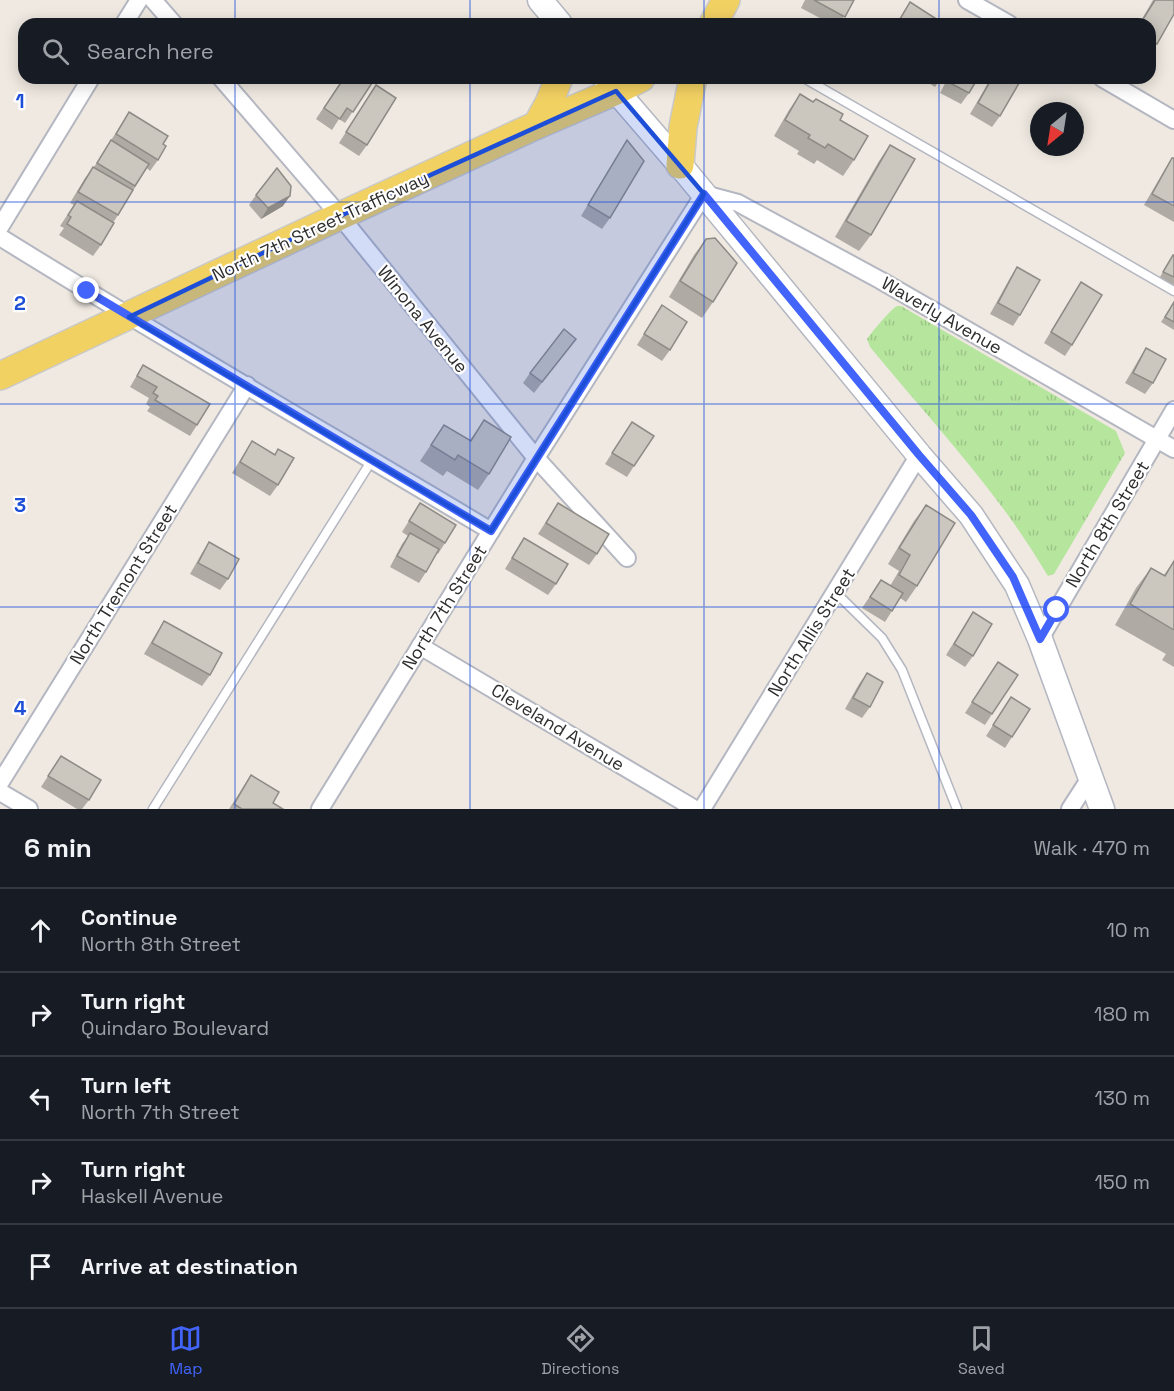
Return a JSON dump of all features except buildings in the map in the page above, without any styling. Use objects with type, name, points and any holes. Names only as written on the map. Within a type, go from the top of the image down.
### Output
[{"type":"main road","points":[[716,18],[726,0]]},
{"type":"main road","points":[[537,125],[557,84]]},
{"type":"main road","points":[[680,165],[684,119],[692,84]]},
{"type":"main road","points":[[611,85],[971,515],[1013,577],[1040,639],[1102,809]]},
{"type":"main road","name":"North 7th Street Trafficway","points":[[0,376],[537,125],[611,85]]},
{"type":"street","points":[[128,18],[139,0]]},
{"type":"street","points":[[153,0],[169,18]]},
{"type":"street","points":[[967,0],[998,18]]},
{"type":"street","points":[[0,227],[87,84]]},
{"type":"street","name":"Winona Avenue","points":[[226,84],[340,216],[536,458],[627,558]]},
{"type":"street","points":[[1112,84],[1174,120]]},
{"type":"street","name":"Waverly Avenue","points":[[704,194],[738,203],[880,280],[1174,449]]},
{"type":"street","name":"North 7th Street","points":[[320,809],[536,458],[704,194]]},
{"type":"street","points":[[0,237],[129,317],[491,531]]},
{"type":"street","name":"North Tremont Street","points":[[0,783],[247,385]]},
{"type":"street","name":"North 8th Street","points":[[1040,639],[1174,410]]},
{"type":"street","name":"North Allis Street","points":[[702,809],[919,455]]},
{"type":"street","name":"Cleveland Avenue","points":[[420,646],[695,809]]},
{"type":"street","points":[[1070,809],[1090,778]]},
{"type":"street","points":[[0,792],[29,809]]},
{"type":"lane","points":[[814,84],[1174,291]]},
{"type":"lane","points":[[153,809],[372,460]]},
{"type":"lane","points":[[835,592],[882,638],[902,670],[957,809]]},
{"type":"highlighted area","points":[[616,91],[704,194],[491,531],[129,317],[340,216]]},
{"type":"green space","points":[[897,306],[901,306],[1116,431],[1125,453],[1054,574],[1048,576],[1007,513],[870,347],[867,339]]},
{"type":"route","points":[[87,291],[491,531],[704,194],[971,515],[1013,577],[1040,639],[1057,610]]}]
